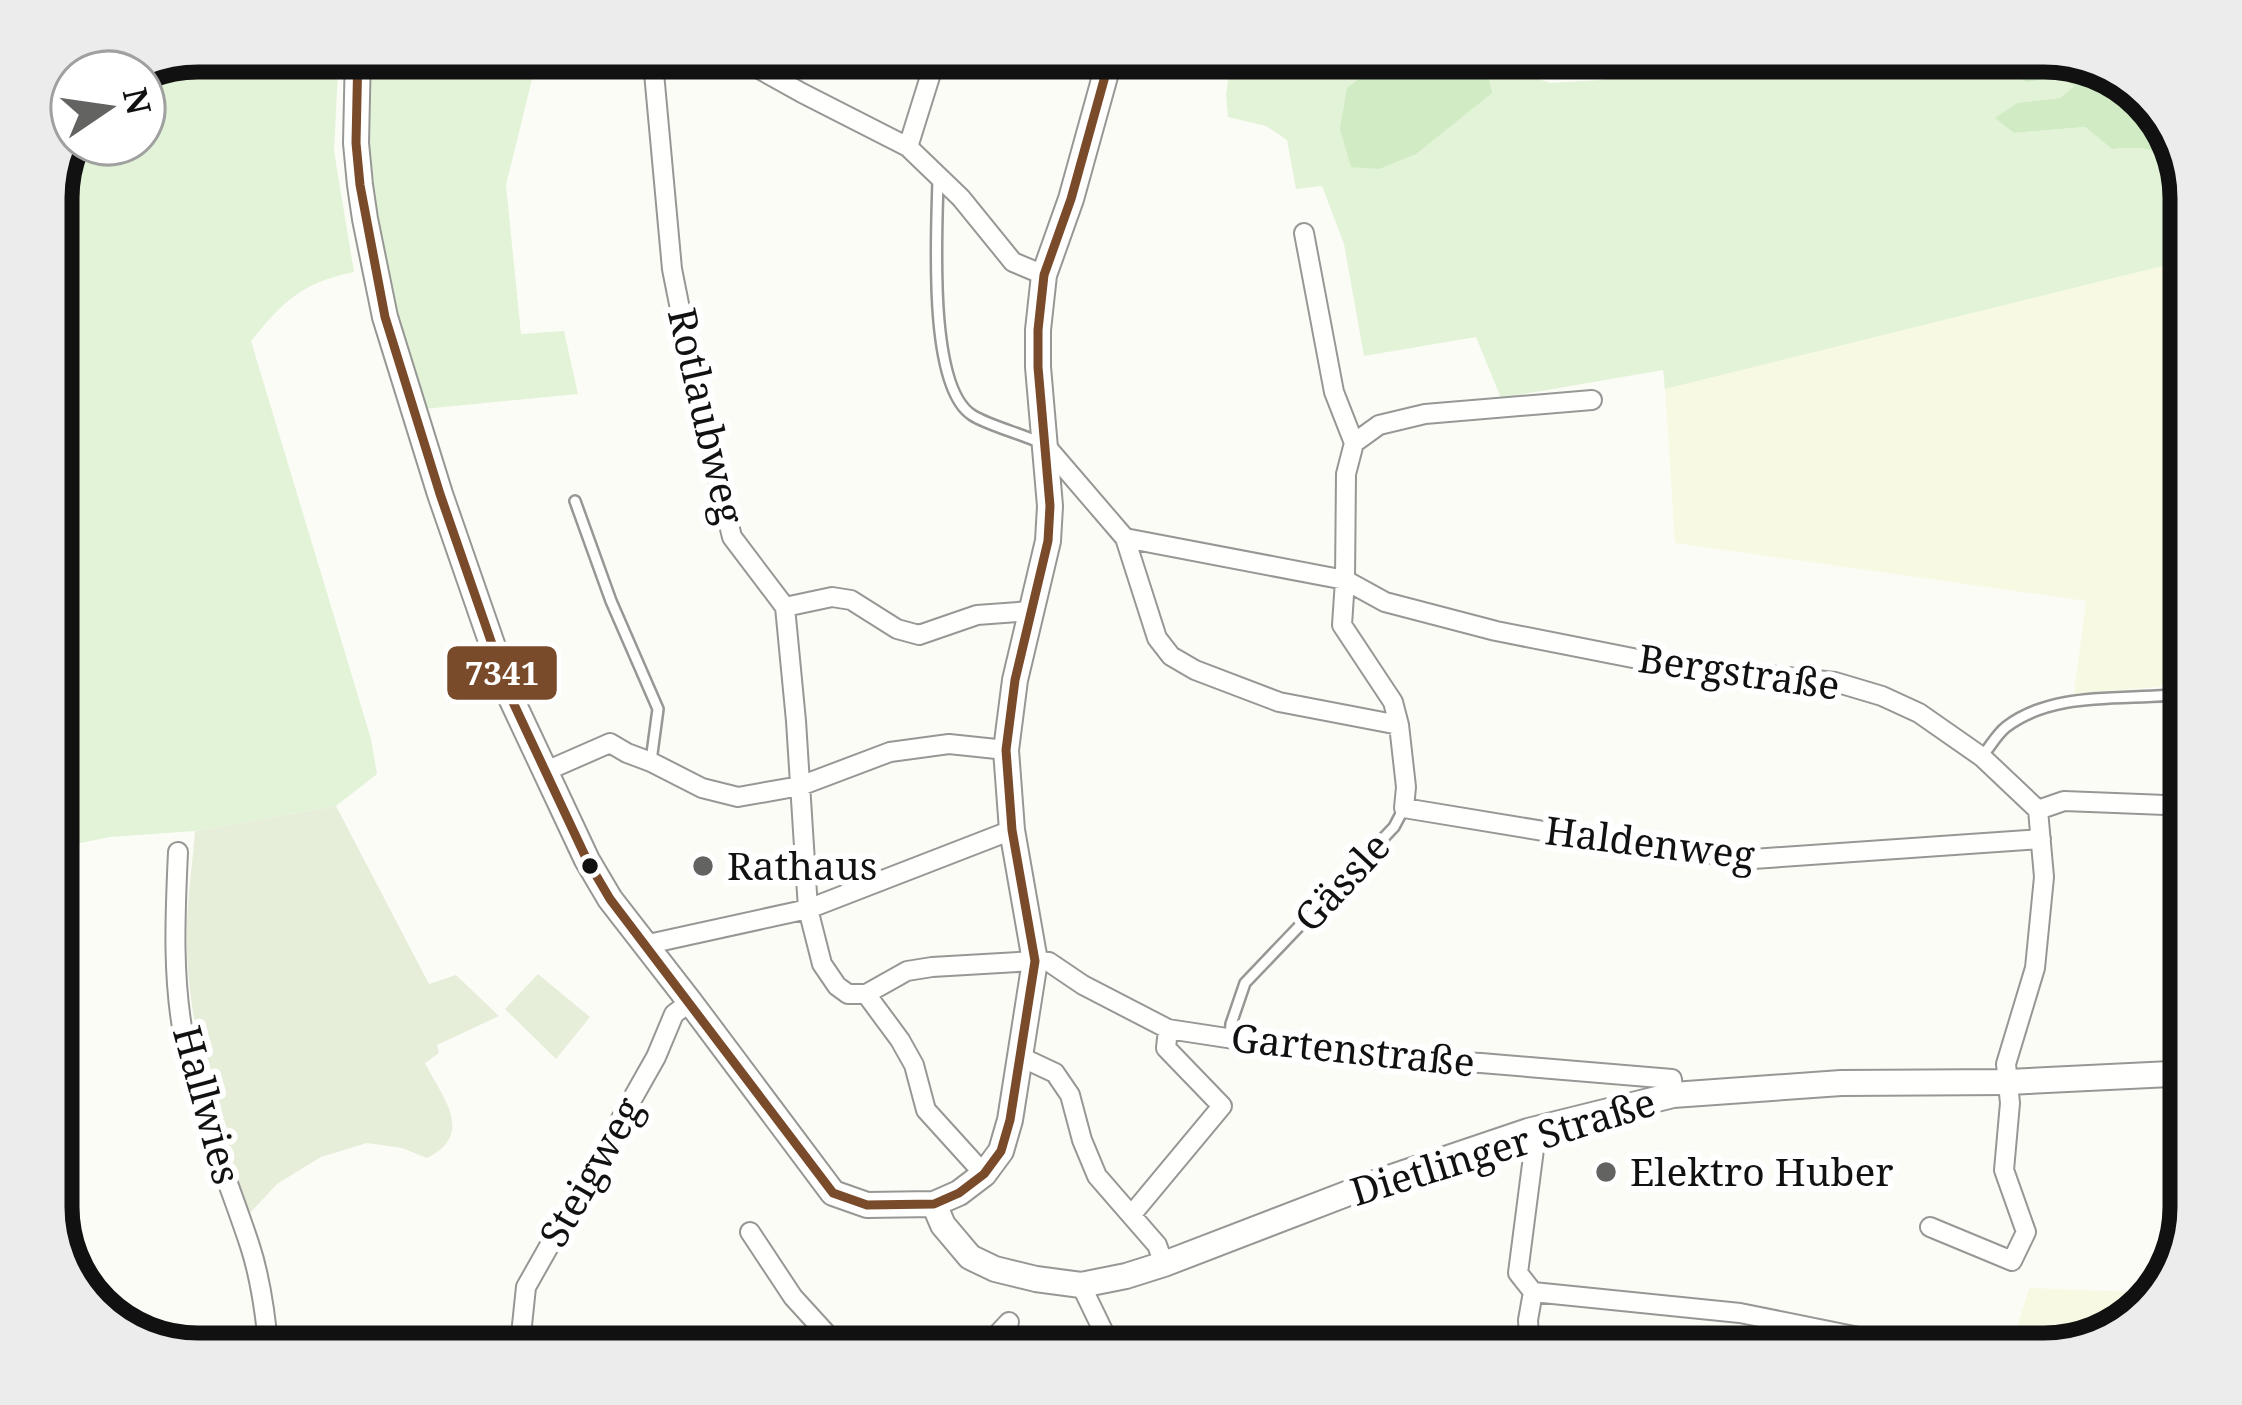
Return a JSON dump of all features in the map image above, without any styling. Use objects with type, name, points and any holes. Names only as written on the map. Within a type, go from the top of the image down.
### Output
[{"type":"street","points":[[358,72],[356,143],[364,220],[385,317],[510,696],[610,899],[833,1193],[867,1204],[934,1204],[959,1193],[984,1174],[1001,1151],[1010,1120],[1035,961],[1012,830],[1006,750],[1015,680],[1048,541],[1050,506],[1037,330],[1044,275],[1106,72]]},
{"type":"street","name":"Rotlaubweg","points":[[654,72],[672,268],[732,537],[785,607]]},
{"type":"street","points":[[764,72],[908,147],[961,198],[1012,262],[1044,275]]},
{"type":"street","points":[[908,147],[931,72]]},
{"type":"street","points":[[1304,233],[1334,392],[1354,442],[1346,474],[1345,580]]},
{"type":"street","points":[[1354,442],[1379,425],[1425,414],[1592,400]]},
{"type":"street","points":[[1046,446],[1125,538],[1157,638],[1171,656],[1279,702],[1399,724]]},
{"type":"street","name":"Bergstraße","points":[[1125,538],[1345,580],[1385,602],[1496,631],[1663,664],[1835,682],[1882,696],[1919,713],[1982,757],[2038,810]]},
{"type":"street","name":"Gässle","points":[[1345,580],[1342,625],[1393,702],[1399,724],[1405,808]]},
{"type":"street","points":[[1031,611],[977,615],[919,635],[897,629],[851,600],[832,597],[785,607],[808,909],[822,964],[837,986],[848,994],[866,994],[908,971],[1035,961]]},
{"type":"street","points":[[546,771],[610,743],[702,788],[738,797],[800,786],[890,752],[949,744],[1006,750]]},
{"type":"street","points":[[1930,1227],[2012,1261],[2026,1232],[2004,1171],[2010,1102],[2006,1064],[2035,968],[2044,877],[2038,810],[2064,801],[2170,805]]},
{"type":"street","name":"Haldenweg","points":[[1405,808],[1753,859],[2041,839]]},
{"type":"street","points":[[644,945],[808,909],[1012,830]]},
{"type":"street","name":"Hallwies","points":[[178,852],[175,951],[185,1043],[216,1153],[251,1248],[267,1333]]},
{"type":"street","name":"Gartenstraße","points":[[1035,961],[1049,962],[1168,1029],[1357,1058],[1672,1079],[1673,1095]]},
{"type":"street","points":[[866,994],[914,1065],[926,1110],[984,1174]]},
{"type":"street","name":"Steigweg","points":[[521,1333],[526,1287],[638,1090],[674,1014],[690,1001]]},
{"type":"street","points":[[1132,1214],[1222,1106],[1166,1048],[1168,1029]]},
{"type":"street","points":[[1021,1057],[1055,1073],[1070,1095],[1097,1176],[1157,1245],[1164,1264]]},
{"type":"street","name":"Dietlinger Straße","points":[[934,1204],[943,1226],[970,1257],[995,1269],[1081,1285],[1164,1264],[1380,1181],[1528,1131],[1673,1095],[1841,1083],[2170,1074]]},
{"type":"street","points":[[1528,1131],[1534,1149],[1518,1273],[1533,1292],[1740,1313],[1838,1333]]},
{"type":"street","points":[[750,1232],[793,1297],[826,1333]]},
{"type":"street","points":[[1081,1285],[1104,1333]]},
{"type":"street","points":[[1529,1333],[1533,1292]]},
{"type":"street","points":[[999,1333],[1009,1322]]},
{"type":"lane","points":[[938,175],[937,287],[942,345],[954,394],[970,414],[1046,446]]},
{"type":"lane","points":[[575,501],[611,601],[658,709],[651,762]]},
{"type":"lane","points":[[1982,757],[2004,728],[2038,709],[2076,701],[2170,697]]},
{"type":"lane","name":"Gässle","points":[[1230,1039],[1245,983],[1394,827],[1405,808]]},
{"type":"green space","points":[[338,72],[334,151],[354,272],[295,296],[251,341],[371,739],[377,774],[336,806],[195,831],[72,845],[76,168],[168,168],[168,76]]},
{"type":"green space","points":[[368,72],[534,72],[506,185],[521,334],[564,331],[578,394],[424,409],[374,210]]},
{"type":"green space","points":[[1230,72],[1518,72],[1550,83],[1601,80],[1629,72],[2007,72],[2027,82],[2059,77],[2076,86],[2060,98],[2017,103],[1996,118],[2014,133],[2085,127],[2112,149],[2142,148],[2162,158],[2170,190],[2170,264],[1665,389],[1663,370],[1501,398],[1476,337],[1364,356],[1344,244],[1322,186],[1296,189],[1287,140],[1266,126],[1228,117]]},
{"type":"green space","points":[[1368,72],[1487,72],[1492,93],[1416,154],[1379,169],[1351,167],[1340,129],[1347,88]]},
{"type":"green space","points":[[2006,73],[2060,73],[2107,89],[2149,128],[2164,162],[2150,150],[2112,149],[2085,127],[2014,133],[1995,118],[2017,103],[2060,98],[2075,86],[2059,77],[2027,82]]},
{"type":"green space","points":[[2170,264],[2170,686],[2074,694],[2086,601],[1675,543],[1665,389]]},
{"type":"green space","points":[[336,806],[429,984],[456,975],[499,1016],[437,1045],[439,1053],[425,1063],[451,1114],[450,1138],[442,1148],[427,1158],[402,1148],[367,1143],[321,1157],[277,1184],[249,1214],[217,1118],[189,985],[188,907],[195,831]]},
{"type":"green space","points":[[538,974],[590,1017],[556,1059],[505,1009]]},
{"type":"green space","points":[[2029,1288],[2137,1292],[2107,1316],[2077,1329],[2015,1333]]},
{"type":"transit line","name":"7341","points":[[358,72],[360,185],[385,317],[510,696],[610,899],[833,1193],[867,1205],[934,1204],[959,1193],[984,1174],[1001,1151],[1010,1120],[1035,961],[1012,830],[1006,750],[1015,680],[1048,541],[1050,506],[1038,330],[1044,275],[1106,72]]},
{"type":"place","name":"Rathaus","points":[[703,866]]},
{"type":"place","name":"Elektro Huber","points":[[1606,1172]]}]
